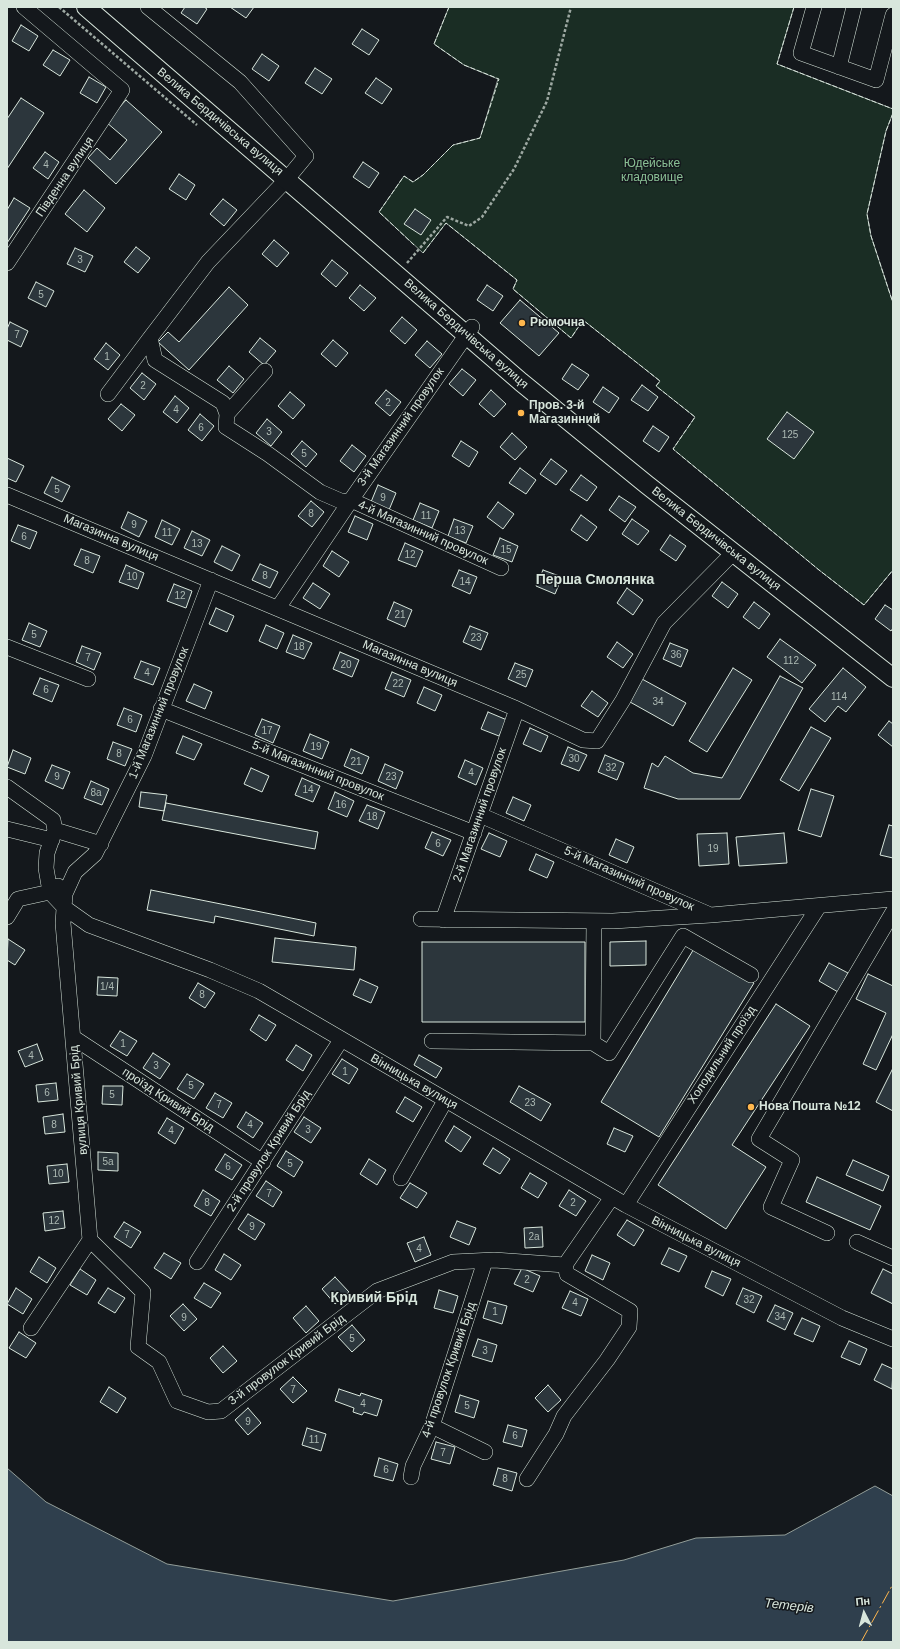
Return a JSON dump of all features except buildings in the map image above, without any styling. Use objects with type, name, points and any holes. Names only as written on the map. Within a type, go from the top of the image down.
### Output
[{"type":"main road","name":"Велика Бердичівська вулиця","points":[[86,7],[141,56],[404,267],[532,392],[733,553],[893,678]]},
{"type":"main road","name":"Велика Бердичівська вулиця","points":[[100,7],[289,176],[469,330],[650,477],[893,664]]},
{"type":"street","name":"Південна вулиця","points":[[7,263],[122,90],[24,7]]},
{"type":"street","points":[[108,394],[208,262],[306,156],[240,82],[148,7]]},
{"type":"street","points":[[814,7],[801,52],[876,80],[887,63],[893,15]]},
{"type":"street","points":[[839,67],[854,7]]},
{"type":"street","name":"3-й Магазинний провулок","points":[[278,608],[469,330]]},
{"type":"street","name":"4-й Магазинний провулок","points":[[150,338],[155,360],[222,402],[227,414],[226,427],[268,454],[320,492],[343,502],[351,500],[501,568]]},
{"type":"street","points":[[227,414],[265,371]]},
{"type":"street","name":"Магазинна вулиця","points":[[7,495],[517,709],[583,740],[597,741],[623,700],[664,623],[733,553]]},
{"type":"street","name":"1-й Магазинний провулок","points":[[101,844],[144,756],[211,580]]},
{"type":"street","points":[[7,647],[88,679]]},
{"type":"street","name":"5-й Магазинний провулок","points":[[161,709],[474,833]]},
{"type":"street","name":"2-й Магазинний провулок","points":[[443,920],[517,709]]},
{"type":"street","points":[[7,787],[53,820],[54,834],[47,853],[46,868],[50,892]]},
{"type":"street","name":"5-й Магазинний провулок","points":[[480,815],[711,915]]},
{"type":"street","points":[[7,829],[54,834],[101,844]]},
{"type":"street","name":"вулиця Кривий Брід","points":[[90,1240],[74,1038],[63,923],[66,894],[75,872],[96,854],[101,844]]},
{"type":"street","points":[[7,917],[13,896],[50,892],[75,872]]},
{"type":"street","name":"Вінницька вулиця","points":[[50,892],[64,908],[89,925],[196,964],[259,991],[445,1101],[626,1205],[842,1318],[893,1339]]},
{"type":"street","points":[[421,919],[594,921],[711,915],[893,899]]},
{"type":"street","name":"Холодильний проїзд","points":[[626,1205],[819,906]]},
{"type":"street","points":[[827,1233],[771,1207],[792,1160],[759,1139],[893,912]]},
{"type":"street","points":[[593,1043],[594,921]]},
{"type":"street","points":[[432,1041],[593,1043],[609,1053],[683,936],[751,975]]},
{"type":"street","name":"проїзд Кривий Брід","points":[[74,1038],[263,1162]]},
{"type":"street","name":"2-й провулок Кривий Брід","points":[[197,1262],[341,1040]]},
{"type":"street","points":[[401,1178],[445,1101]]},
{"type":"street","points":[[526,1479],[556,1434],[564,1416],[607,1360],[629,1327],[630,1311],[568,1274],[565,1265],[612,1197]]},
{"type":"street","points":[[31,1328],[90,1240]]},
{"type":"street","name":"3-й провулок Кривий Брід","points":[[90,1240],[143,1292],[138,1347],[159,1362],[177,1401],[208,1412],[221,1411],[377,1291],[453,1262],[485,1261],[565,1265]]},
{"type":"street","points":[[857,1242],[893,1258]]},
{"type":"street","name":"4-й провулок Кривий Брід","points":[[411,1478],[414,1466],[432,1426],[485,1261]]},
{"type":"street","points":[[432,1426],[485,1452]]},
{"type":"path","points":[[404,267],[447,217],[469,226],[482,217],[514,169],[547,101],[552,87],[571,7]]},
{"type":"green space","name":"Юдейське кладовище","points":[[449,7],[794,7],[777,64],[893,109],[893,113],[886,131],[867,214],[871,236],[893,303],[893,570],[864,605],[819,570],[673,449],[695,417],[656,386],[660,381],[583,320],[571,338],[513,289],[517,280],[446,223],[423,253],[379,212],[404,176],[413,182],[423,175],[453,145],[480,138],[498,79],[464,65],[434,44]]},
{"type":"water","name":"Тетерів","points":[[7,1468],[46,1502],[167,1564],[393,1601],[624,1560],[696,1538],[785,1535],[875,1486],[893,1496],[893,1642],[7,1642]]},
{"type":"fence","points":[[414,245],[379,212],[404,176],[413,182],[423,175],[453,145],[480,138],[499,79],[464,65],[434,44],[449,7]]},
{"type":"fence","points":[[794,7],[777,64],[893,109]]},
{"type":"fence","points":[[893,113],[886,131],[867,214],[871,236],[893,303]]},
{"type":"fence","points":[[423,253],[446,223],[517,280],[513,289],[571,338],[583,320],[660,381],[656,386],[695,417],[673,449],[819,570],[864,605],[893,570]]},
{"type":"power","points":[[861,1642],[893,1584]]},
{"type":"place","name":"Рюмочна","points":[[522,323]]},
{"type":"place","name":"Пров. 3-й Магазинний","points":[[521,413]]},
{"type":"place","name":"Нова Пошта №12","points":[[751,1107]]},
{"type":"district","name":"Перша Смолянка","points":[[595,580]]},
{"type":"district","name":"Кривий Брід","points":[[374,1298]]}]
